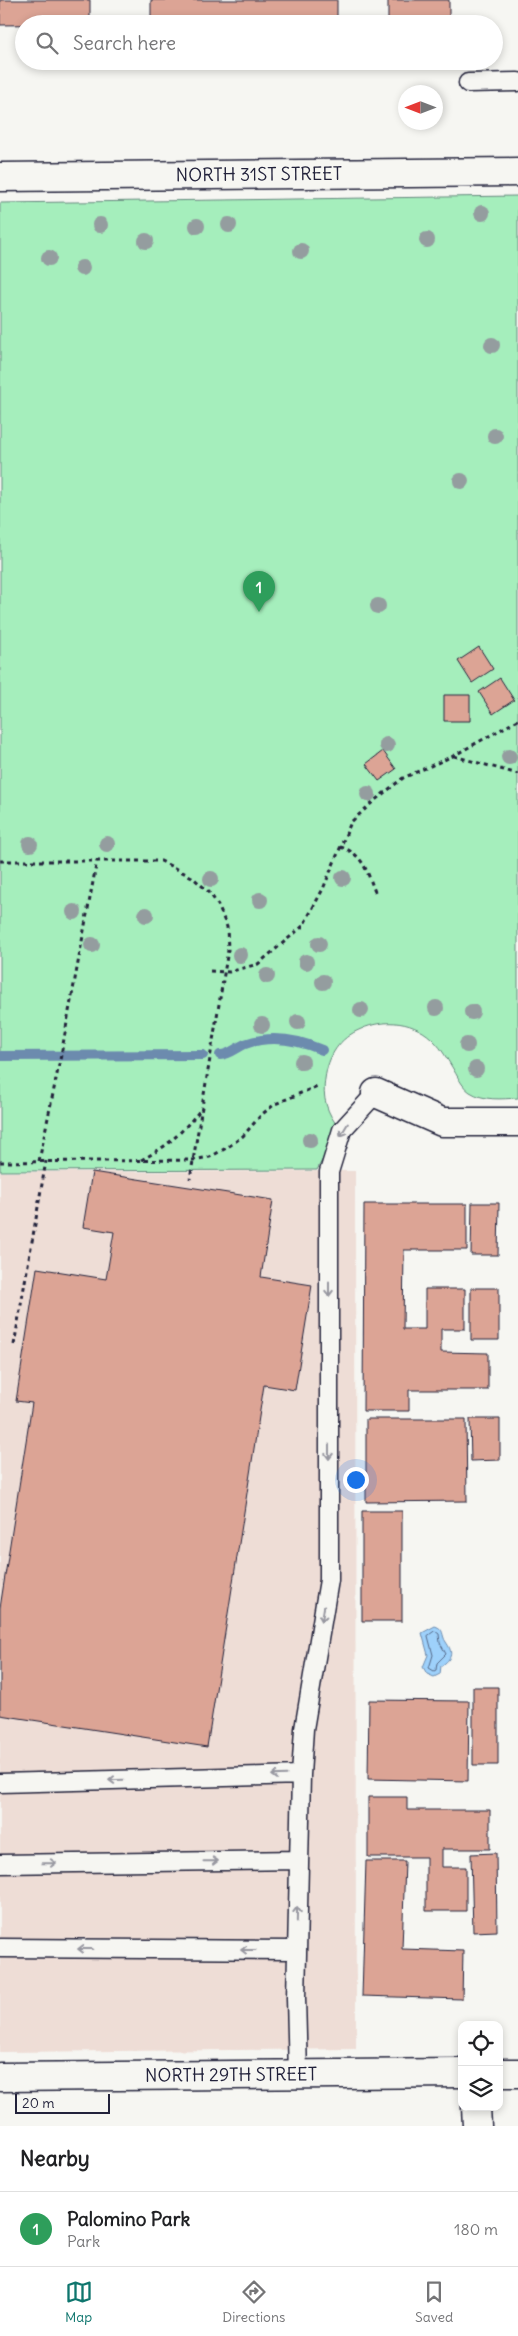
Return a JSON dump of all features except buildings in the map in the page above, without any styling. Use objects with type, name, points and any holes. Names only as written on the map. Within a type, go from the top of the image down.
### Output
[{"type":"street","name":"NORTH 31ST STREET","points":[[0,177],[518,172]]},
{"type":"street","points":[[376,1093],[442,1122],[518,1122]]},
{"type":"street","name":"NORTH 29TH STREET","points":[[0,2077],[458,2073]]},
{"type":"street","points":[[503,2073],[518,2073]]},
{"type":"street","points":[[476,2111],[477,2126]]},
{"type":"lane","points":[[468,83],[518,82]]},
{"type":"lane","points":[[298,2074],[296,1950],[301,1775],[304,1730],[329,1580],[329,1172],[342,1130],[376,1093]]},
{"type":"lane","points":[[0,1783],[301,1775]]},
{"type":"lane","points":[[0,1864],[299,1860]]},
{"type":"lane","points":[[0,1948],[296,1950]]},
{"type":"path","points":[[210,971],[226,972],[258,964],[303,926],[323,889],[352,822],[374,801],[403,778],[453,756],[518,720]]},
{"type":"path","points":[[453,756],[518,774]]},
{"type":"path","points":[[340,847],[352,850],[365,867],[374,892]]},
{"type":"path","points":[[39,1162],[97,860]]},
{"type":"path","points":[[0,861],[161,861],[192,877],[209,892],[218,905],[227,926],[228,950],[226,972],[190,1179]]},
{"type":"path","points":[[0,1162],[193,1160],[210,1157],[243,1136],[261,1115],[275,1104],[320,1085]]},
{"type":"path","points":[[139,1161],[166,1146],[180,1135],[202,1108]]},
{"type":"path","points":[[14,1345],[46,1161]]},
{"type":"shaded area","points":[[355,1171],[356,2049],[0,2052],[0,1172]]},
{"type":"green space","points":[[518,196],[518,1098],[499,1099],[475,1095],[462,1084],[440,1048],[427,1035],[400,1023],[380,1023],[361,1029],[347,1037],[332,1055],[327,1071],[324,1093],[331,1117],[339,1128],[317,1170],[0,1171],[0,203]]},
{"type":"water","points":[[435,1626],[442,1631],[451,1655],[441,1666],[440,1674],[434,1677],[427,1674],[423,1667],[428,1655],[422,1633]]},
{"type":"waterway","points":[[220,1055],[229,1053],[254,1041],[274,1039],[303,1043],[322,1050]]},
{"type":"waterway","points":[[0,1056],[203,1055]]},
{"type":"place","name":"Palomino Park","points":[[259,612]]}]
